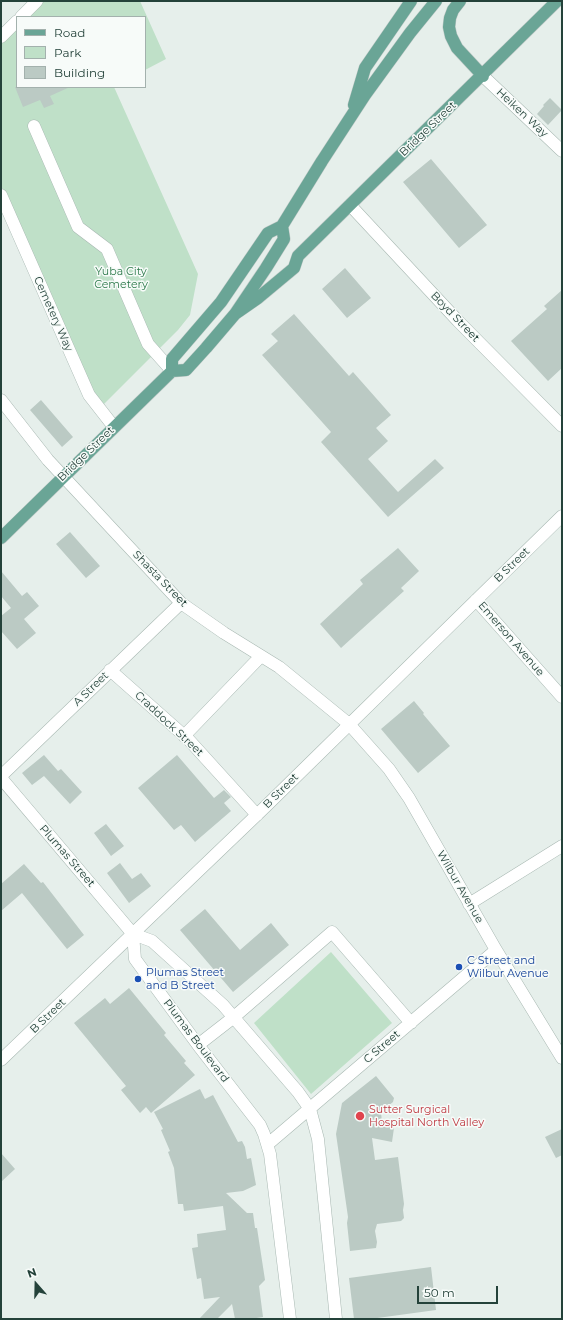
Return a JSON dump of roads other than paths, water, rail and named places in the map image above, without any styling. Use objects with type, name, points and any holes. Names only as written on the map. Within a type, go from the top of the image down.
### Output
[{"type":"main road","points":[[351,115],[365,68],[411,1]]},
{"type":"main road","name":"Bridge Street","points":[[172,371],[172,359],[221,302],[268,233],[282,226],[351,115],[406,39],[436,1]]},
{"type":"main road","points":[[460,1],[453,10],[450,18],[449,27],[451,36],[457,48],[483,76]]},
{"type":"main road","name":"Bridge Street","points":[[235,314],[258,298],[294,268],[298,256],[558,1]]},
{"type":"main road","name":"Bridge Street","points":[[1,538],[172,371],[186,370],[235,314],[266,268],[284,239],[282,226]]},
{"type":"street","points":[[22,16],[37,1]]},
{"type":"street","points":[[1,37],[16,22]]},
{"type":"street","name":"Heiken Way","points":[[483,76],[562,151]]},
{"type":"street","points":[[34,126],[78,227],[107,249],[148,344],[172,371]]},
{"type":"street","name":"Cemetery Way","points":[[1,195],[88,395],[114,427]]},
{"type":"street","name":"Boyd Street","points":[[350,205],[458,321],[562,426]]},
{"type":"street","name":"Shasta Street","points":[[1,400],[48,460],[181,603],[224,633],[280,667],[349,724]]},
{"type":"street","name":"B Street","points":[[1,1060],[257,815],[401,672],[419,657],[476,600],[561,520]]},
{"type":"street","name":"Emerson Avenue","points":[[476,600],[562,697]]},
{"type":"street","name":"A Street","points":[[1,777],[181,603]]},
{"type":"street","points":[[184,736],[261,656]]},
{"type":"street","name":"Craddock Street","points":[[110,670],[184,736],[257,815]]},
{"type":"street","name":"Wilbur Avenue","points":[[349,724],[389,769],[405,792],[496,950],[562,1058]]},
{"type":"street","name":"Plumas Street","points":[[1,777],[133,934]]},
{"type":"street","points":[[469,904],[562,846]]},
{"type":"street","points":[[198,1045],[234,1017],[332,932],[411,1022]]},
{"type":"street","points":[[133,934],[152,941],[224,1005],[298,1092],[310,1109],[318,1139],[336,1319]]},
{"type":"street","name":"Plumas Boulevard","points":[[133,934],[135,959],[198,1045],[260,1125],[268,1144],[290,1319]]},
{"type":"street","name":"C Street","points":[[268,1144],[496,950]]},
{"type":"place","name":"C Street and Wilbur Avenue","points":[[459,967]]},
{"type":"place","name":"Plumas Street and B Street","points":[[138,979]]},
{"type":"place","name":"Sutter Surgical Hospital North Valley","points":[[360,1116]]},
{"type":"park label","name":"Yuba City Cemetery","points":[[121,278]]}]
